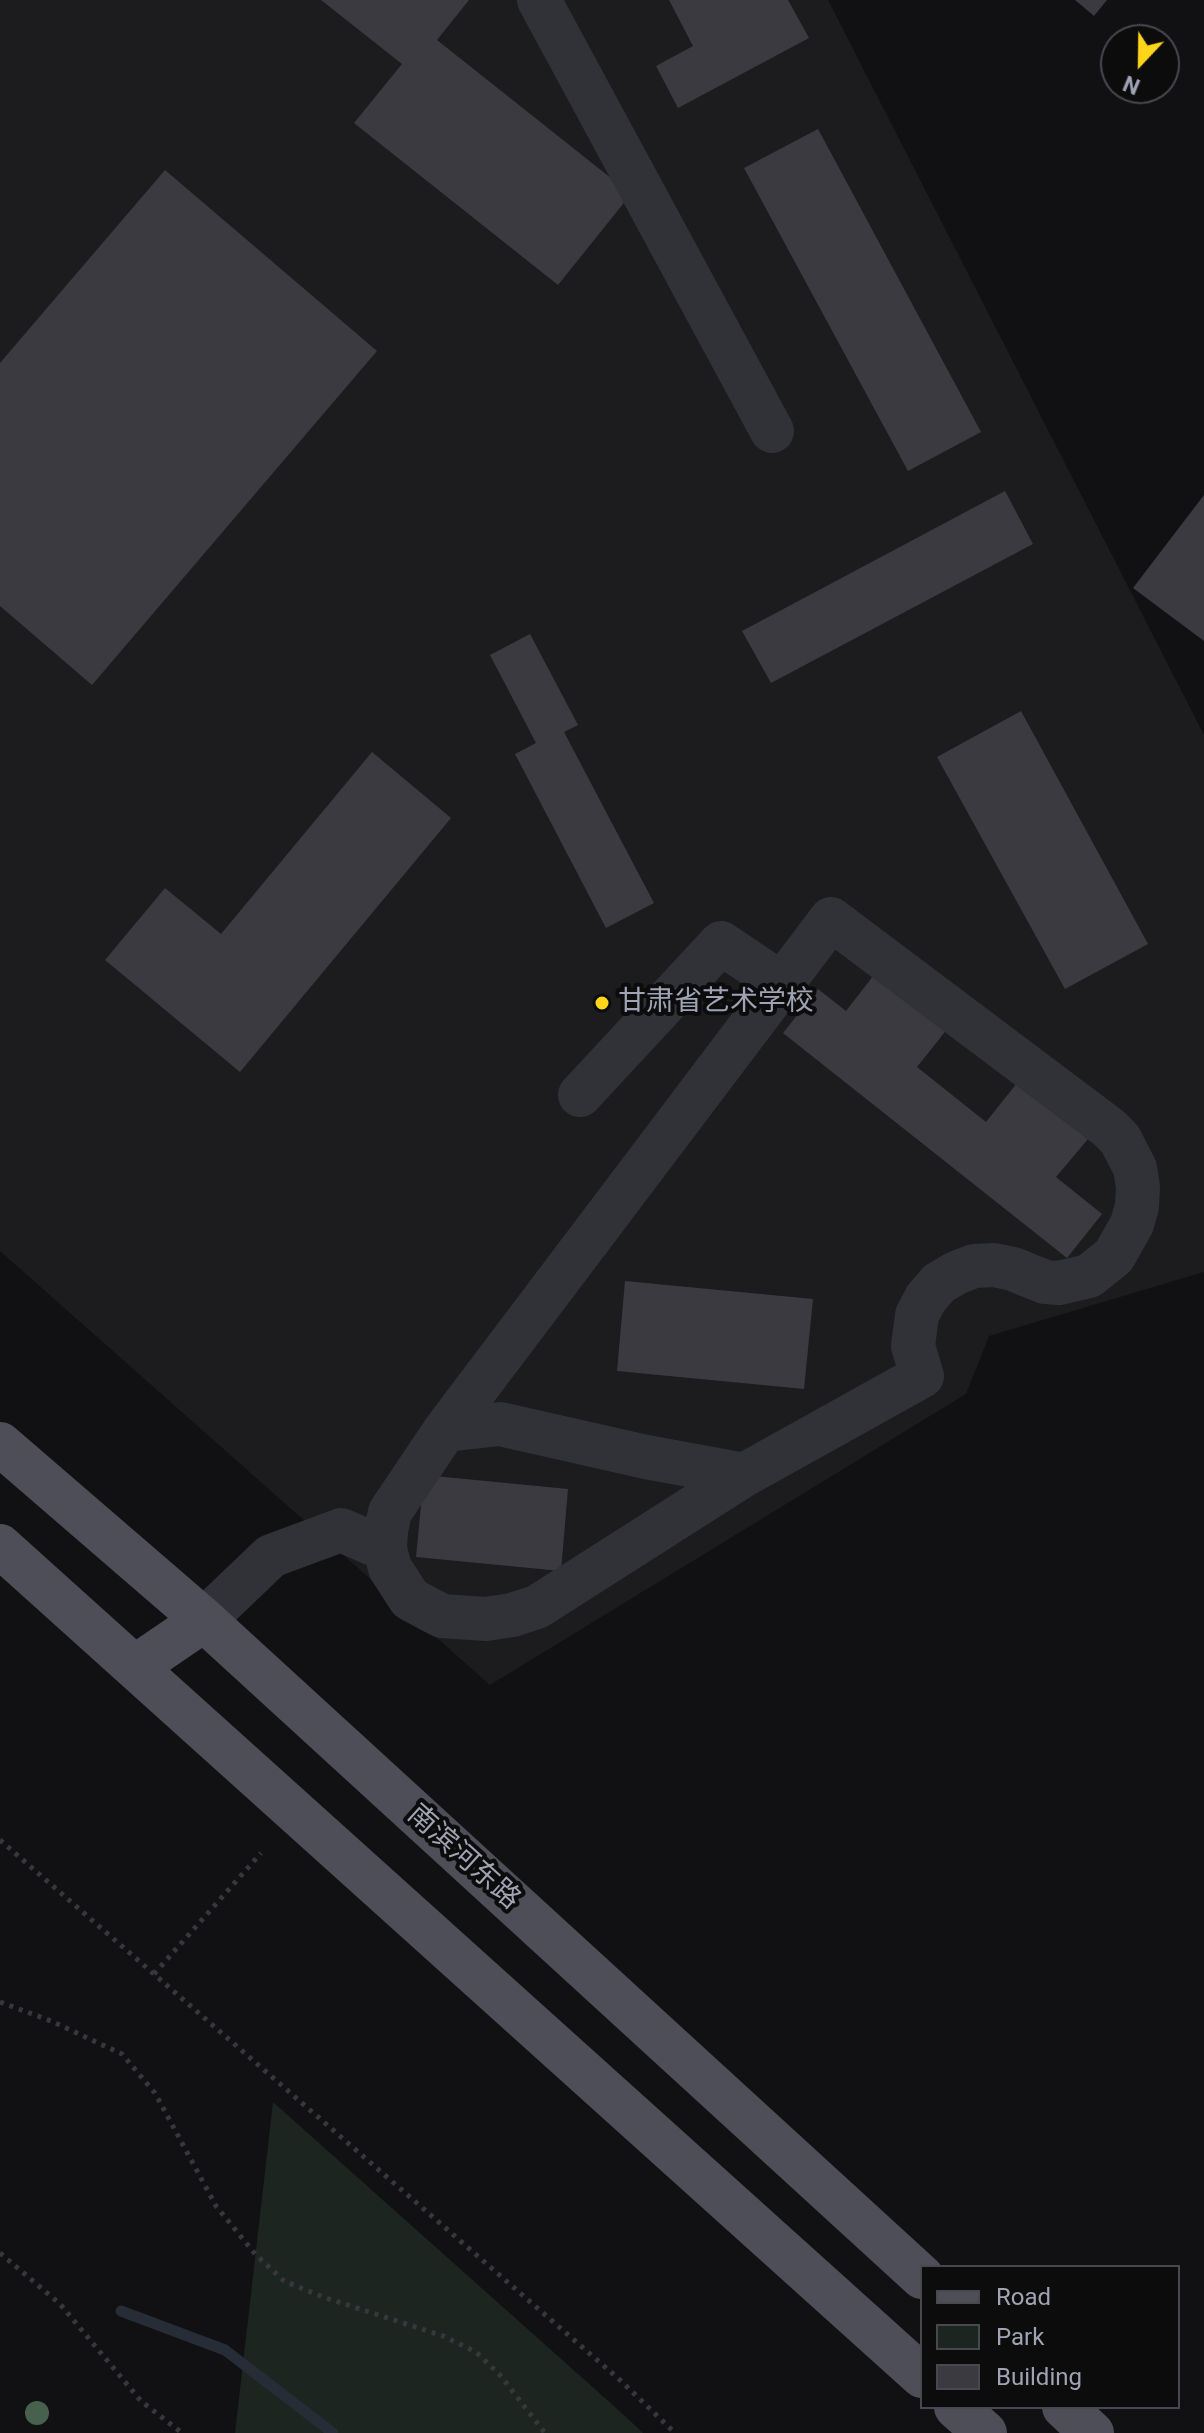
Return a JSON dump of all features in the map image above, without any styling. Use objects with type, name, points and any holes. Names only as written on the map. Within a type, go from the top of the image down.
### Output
[{"type":"main road","name":"南滨河东路","points":[[0,1444],[204,1620],[920,2275]]},
{"type":"main road","points":[[0,1546],[920,2374]]},
{"type":"main road","points":[[135,1667],[204,1620]]},
{"type":"main road","points":[[958,2409],[985,2433]]},
{"type":"main road","points":[[1066,2409],[1092,2433]]},
{"type":"lane","points":[[539,0],[772,431]]},
{"type":"lane","points":[[831,919],[1109,1128],[1129,1153],[1138,1187],[1132,1224],[1114,1256],[1089,1276],[1073,1281],[1045,1282],[994,1265],[974,1266],[956,1273],[939,1283],[926,1298],[913,1331],[916,1362],[922,1376],[744,1475],[537,1607],[486,1619],[442,1616],[425,1609],[410,1599],[398,1585],[390,1568],[385,1549],[390,1512],[445,1430],[782,984],[831,919]]},
{"type":"lane","points":[[580,1095],[721,943],[782,984]]},
{"type":"lane","points":[[445,1430],[500,1424],[646,1457],[744,1475]]},
{"type":"lane","points":[[204,1620],[271,1556],[341,1530],[385,1549]]},
{"type":"path","points":[[0,1840],[620,2380],[675,2433]]},
{"type":"path","points":[[154,1974],[261,1853]]},
{"type":"path","points":[[0,2002],[51,2021],[122,2054],[155,2093],[216,2206],[256,2255],[284,2281],[443,2336],[476,2352],[500,2375],[545,2433]]},
{"type":"path","points":[[0,2253],[60,2304],[141,2401],[182,2433]]},
{"type":"shaded area","name":"甘肃省艺术学校","points":[[0,0],[828,0],[1204,735],[1204,1272],[989,1336],[966,1394],[490,1685],[0,1251]]},
{"type":"green space","points":[[273,2102],[624,2415],[643,2433],[235,2433]]},
{"type":"building","points":[[321,0],[469,0],[437,40],[631,194],[558,285],[354,123],[402,64]]},
{"type":"building","points":[[669,0],[788,0],[809,38],[678,108],[656,66],[693,46]]},
{"type":"building","points":[[1075,0],[1107,0],[1094,16]]},
{"type":"building","points":[[818,129],[981,432],[908,471],[744,168]]},
{"type":"building","points":[[165,170],[377,351],[92,685],[0,606],[0,363]]},
{"type":"building","points":[[1005,491],[1033,544],[771,683],[742,631]]},
{"type":"building","points":[[1204,495],[1204,641],[1133,588]]},
{"type":"building","points":[[530,634],[578,725],[564,732],[654,903],[606,928],[515,754],[536,743],[490,655]]},
{"type":"building","points":[[1021,711],[1148,944],[1065,989],[937,757]]},
{"type":"building","points":[[372,752],[451,818],[240,1072],[105,960],[165,888],[221,934]]},
{"type":"building","points":[[877,971],[948,1028],[917,1067],[986,1122],[1017,1083],[1088,1139],[1056,1177],[1102,1214],[1067,1258],[783,1033],[818,989],[846,1011]]},
{"type":"building","points":[[625,1281],[813,1299],[804,1389],[617,1371]]},
{"type":"building","points":[[424,1475],[568,1489],[561,1571],[416,1557]]},
{"type":"waterway","points":[[121,2311],[225,2350],[333,2433]]},
{"type":"place","name":"甘肃省艺术学校","points":[[602,1003]]}]
